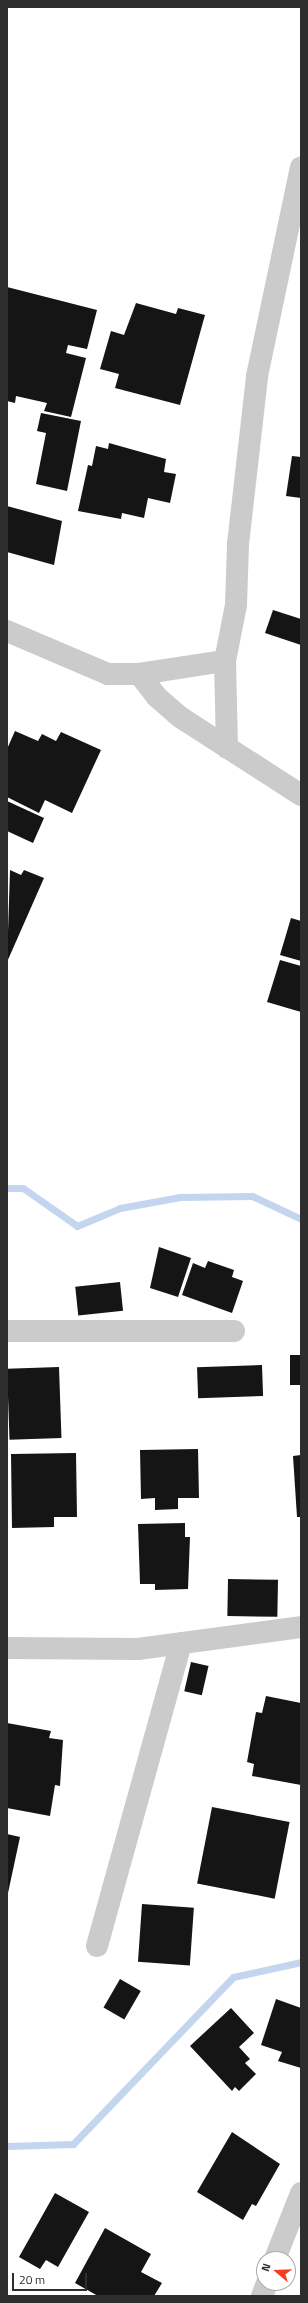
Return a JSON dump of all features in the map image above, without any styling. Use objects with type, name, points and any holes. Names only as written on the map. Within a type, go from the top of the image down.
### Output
[{"type":"street","points":[[227,748],[225,661],[236,605],[238,544],[257,376],[301,168]]},
{"type":"street","points":[[7,631],[108,674],[139,674],[225,661]]},
{"type":"street","points":[[139,674],[157,697],[180,717],[301,795]]},
{"type":"street","points":[[7,1331],[234,1331]]},
{"type":"street","points":[[7,1648],[138,1649],[301,1627]]},
{"type":"street","points":[[97,1946],[181,1643]]},
{"type":"street","points":[[278,2251],[301,2193]]},
{"type":"building","points":[[7,287],[97,310],[87,349],[68,345],[66,353],[86,358],[71,417],[44,411],[47,403],[16,396],[15,403],[7,401]]},
{"type":"building","points":[[136,303],[176,314],[178,308],[205,315],[180,405],[115,388],[119,374],[100,369],[111,331],[124,335]]},
{"type":"building","points":[[41,413],[81,421],[67,491],[36,484],[46,433],[37,431]]},
{"type":"building","points":[[109,443],[166,459],[164,472],[176,474],[170,503],[148,498],[144,518],[122,513],[121,519],[78,511],[88,465],[92,466],[96,446],[108,449]]},
{"type":"building","points":[[292,456],[301,457],[301,498],[286,496]]},
{"type":"building","points":[[7,506],[62,521],[54,565],[7,552]]},
{"type":"building","points":[[273,610],[301,619],[301,645],[265,633]]},
{"type":"building","points":[[15,731],[38,741],[42,734],[56,741],[61,732],[101,750],[72,813],[45,800],[39,813],[7,797],[7,749]]},
{"type":"building","points":[[7,801],[44,818],[33,843],[7,831]]},
{"type":"building","points":[[10,870],[21,875],[24,870],[44,878],[7,962]]},
{"type":"building","points":[[291,918],[301,921],[301,961],[280,955]]},
{"type":"building","points":[[280,960],[301,966],[301,1012],[267,1002]]},
{"type":"building","points":[[159,1247],[191,1258],[178,1297],[150,1288]]},
{"type":"building","points":[[208,1261],[234,1270],[232,1277],[243,1281],[232,1313],[182,1295],[193,1263],[205,1268]]},
{"type":"building","points":[[120,1282],[123,1311],[78,1316],[75,1287]]},
{"type":"building","points":[[290,1355],[301,1355],[301,1385],[290,1385]]},
{"type":"building","points":[[262,1365],[263,1396],[198,1398],[197,1367]]},
{"type":"building","points":[[59,1367],[61,1438],[10,1440],[7,1369]]},
{"type":"building","points":[[198,1449],[199,1498],[178,1498],[178,1509],[155,1510],[155,1498],[141,1499],[140,1450]]},
{"type":"building","points":[[76,1453],[77,1517],[54,1517],[54,1527],[12,1528],[11,1454]]},
{"type":"building","points":[[301,1455],[301,1517],[297,1517],[293,1456]]},
{"type":"building","points":[[185,1523],[185,1537],[190,1537],[188,1589],[155,1590],[155,1584],[140,1584],[138,1524]]},
{"type":"building","points":[[228,1579],[278,1580],[277,1617],[227,1616]]},
{"type":"building","points":[[191,1662],[209,1666],[202,1695],[184,1691]]},
{"type":"building","points":[[266,1696],[301,1703],[301,1785],[252,1776],[254,1764],[247,1762],[256,1712],[262,1713]]},
{"type":"building","points":[[7,1723],[51,1731],[49,1738],[63,1740],[60,1786],[55,1785],[50,1816],[7,1808]]},
{"type":"building","points":[[212,1807],[290,1822],[275,1899],[197,1884]]},
{"type":"building","points":[[7,1834],[20,1837],[8,1893],[7,1893]]},
{"type":"building","points":[[142,1904],[194,1908],[190,1965],[138,1962]]},
{"type":"building","points":[[120,1979],[141,1991],[124,2020],[104,2008]]},
{"type":"building","points":[[276,1999],[301,2008],[301,2068],[278,2061],[282,2052],[261,2045]]},
{"type":"building","points":[[231,2008],[254,2033],[239,2047],[250,2059],[245,2063],[256,2074],[239,2091],[235,2087],[232,2091],[190,2046]]},
{"type":"building","points":[[232,2132],[280,2164],[256,2206],[252,2204],[243,2220],[197,2192]]},
{"type":"building","points":[[55,2193],[89,2212],[58,2267],[46,2260],[40,2269],[19,2257]]},
{"type":"building","points":[[105,2228],[151,2254],[141,2272],[162,2283],[154,2296],[98,2296],[75,2283]]},
{"type":"waterway","points":[[7,1188],[23,1188],[77,1226],[120,1208],[180,1197],[252,1196],[301,1219]]},
{"type":"waterway","points":[[7,2146],[73,2144],[233,1977],[301,1962]]}]
